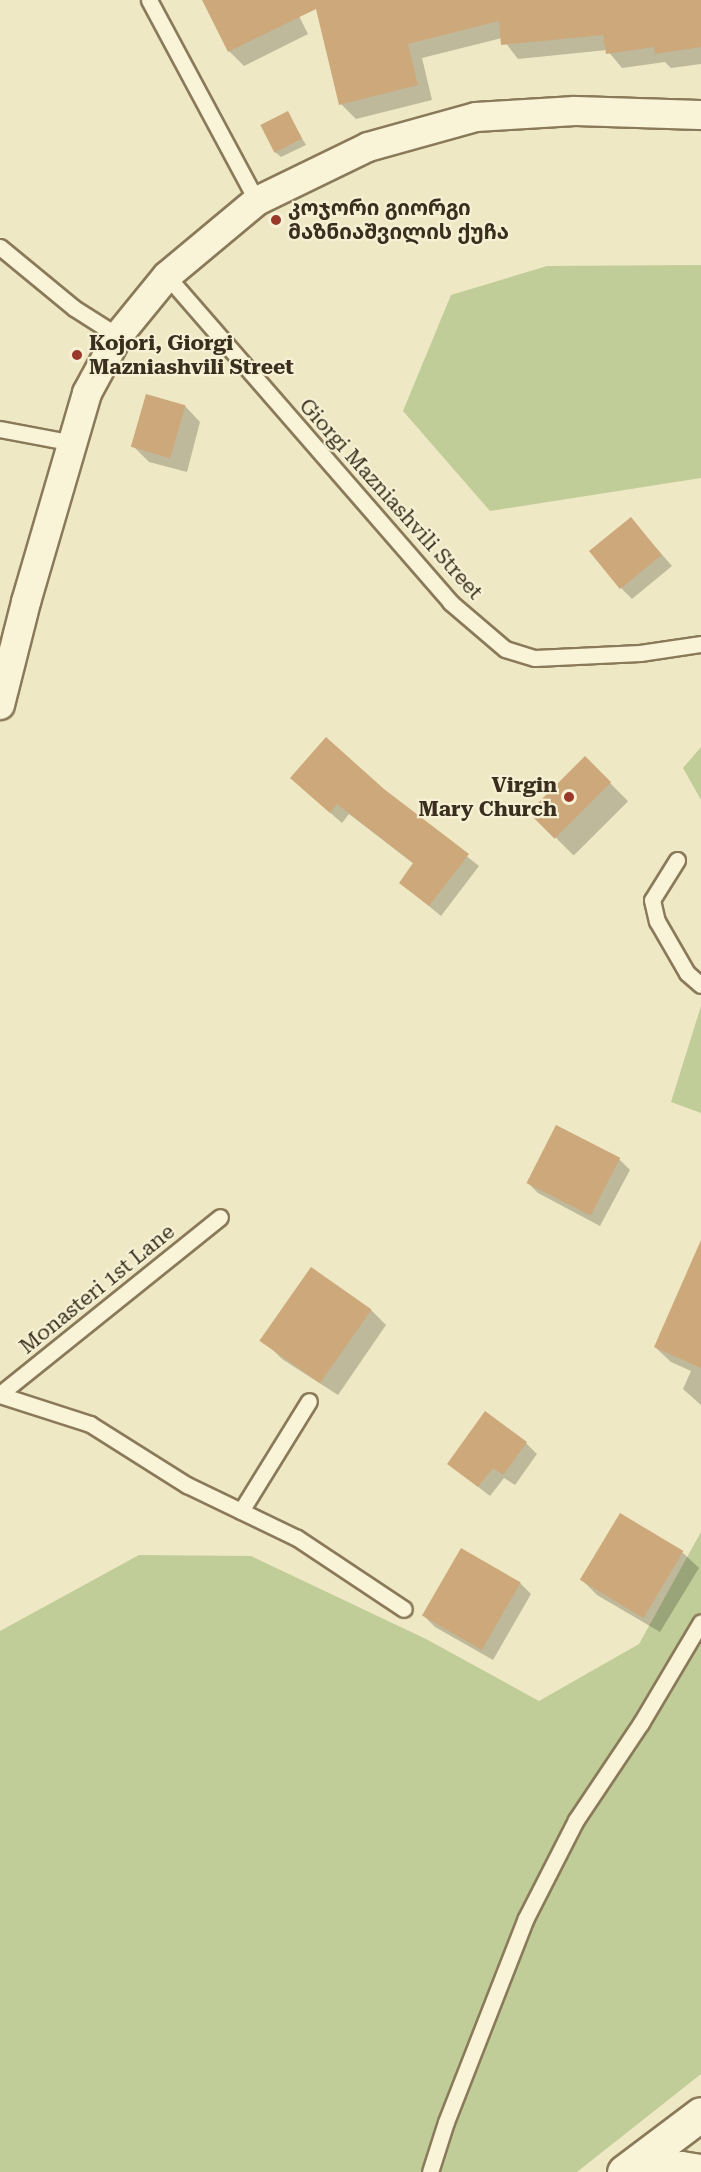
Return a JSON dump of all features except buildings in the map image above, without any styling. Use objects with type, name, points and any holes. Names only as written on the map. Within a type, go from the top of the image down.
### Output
[{"type":"main road","points":[[624,2172],[701,2114]]},
{"type":"street","points":[[0,705],[26,602],[87,393],[118,336],[167,276],[257,201],[368,147],[476,117],[575,111],[701,115]]},
{"type":"street","points":[[637,2172],[682,2166],[701,2169]]},
{"type":"lane","points":[[149,0],[257,201]]},
{"type":"lane","points":[[0,247],[74,308],[118,336]]},
{"type":"lane","name":"Giorgi Mazniashvili Street","points":[[167,276],[450,602],[505,649],[534,658],[640,653],[701,644]]},
{"type":"lane","points":[[0,429],[74,443]]},
{"type":"lane","points":[[677,860],[652,900],[657,921],[687,973],[701,986]]},
{"type":"lane","name":"Monasteri 1st Lane","points":[[0,1394],[220,1217]]},
{"type":"lane","points":[[0,1394],[90,1424],[187,1485],[297,1538],[404,1609]]},
{"type":"lane","points":[[241,1511],[309,1401]]},
{"type":"lane","points":[[430,2172],[446,2122],[526,1918],[576,1820],[641,1724],[701,1622]]},
{"type":"green space","points":[[701,265],[701,478],[490,511],[403,411],[451,295],[547,266]]},
{"type":"green space","points":[[701,747],[701,800],[683,768]]},
{"type":"green space","points":[[701,1006],[701,1113],[671,1102]]},
{"type":"green space","points":[[701,1532],[701,2074],[577,2172],[0,2172],[0,1631],[139,1555],[251,1556],[426,1639],[539,1701],[639,1644]]},
{"type":"place","name":"კოჯორი გიორგი მაზნიაშვილის ქუჩა","points":[[276,220]]},
{"type":"place","name":"Kojori, Giorgi Mazniashvili Street","points":[[77,355]]},
{"type":"place","name":"Virgin Mary Church","points":[[569,797]]}]
